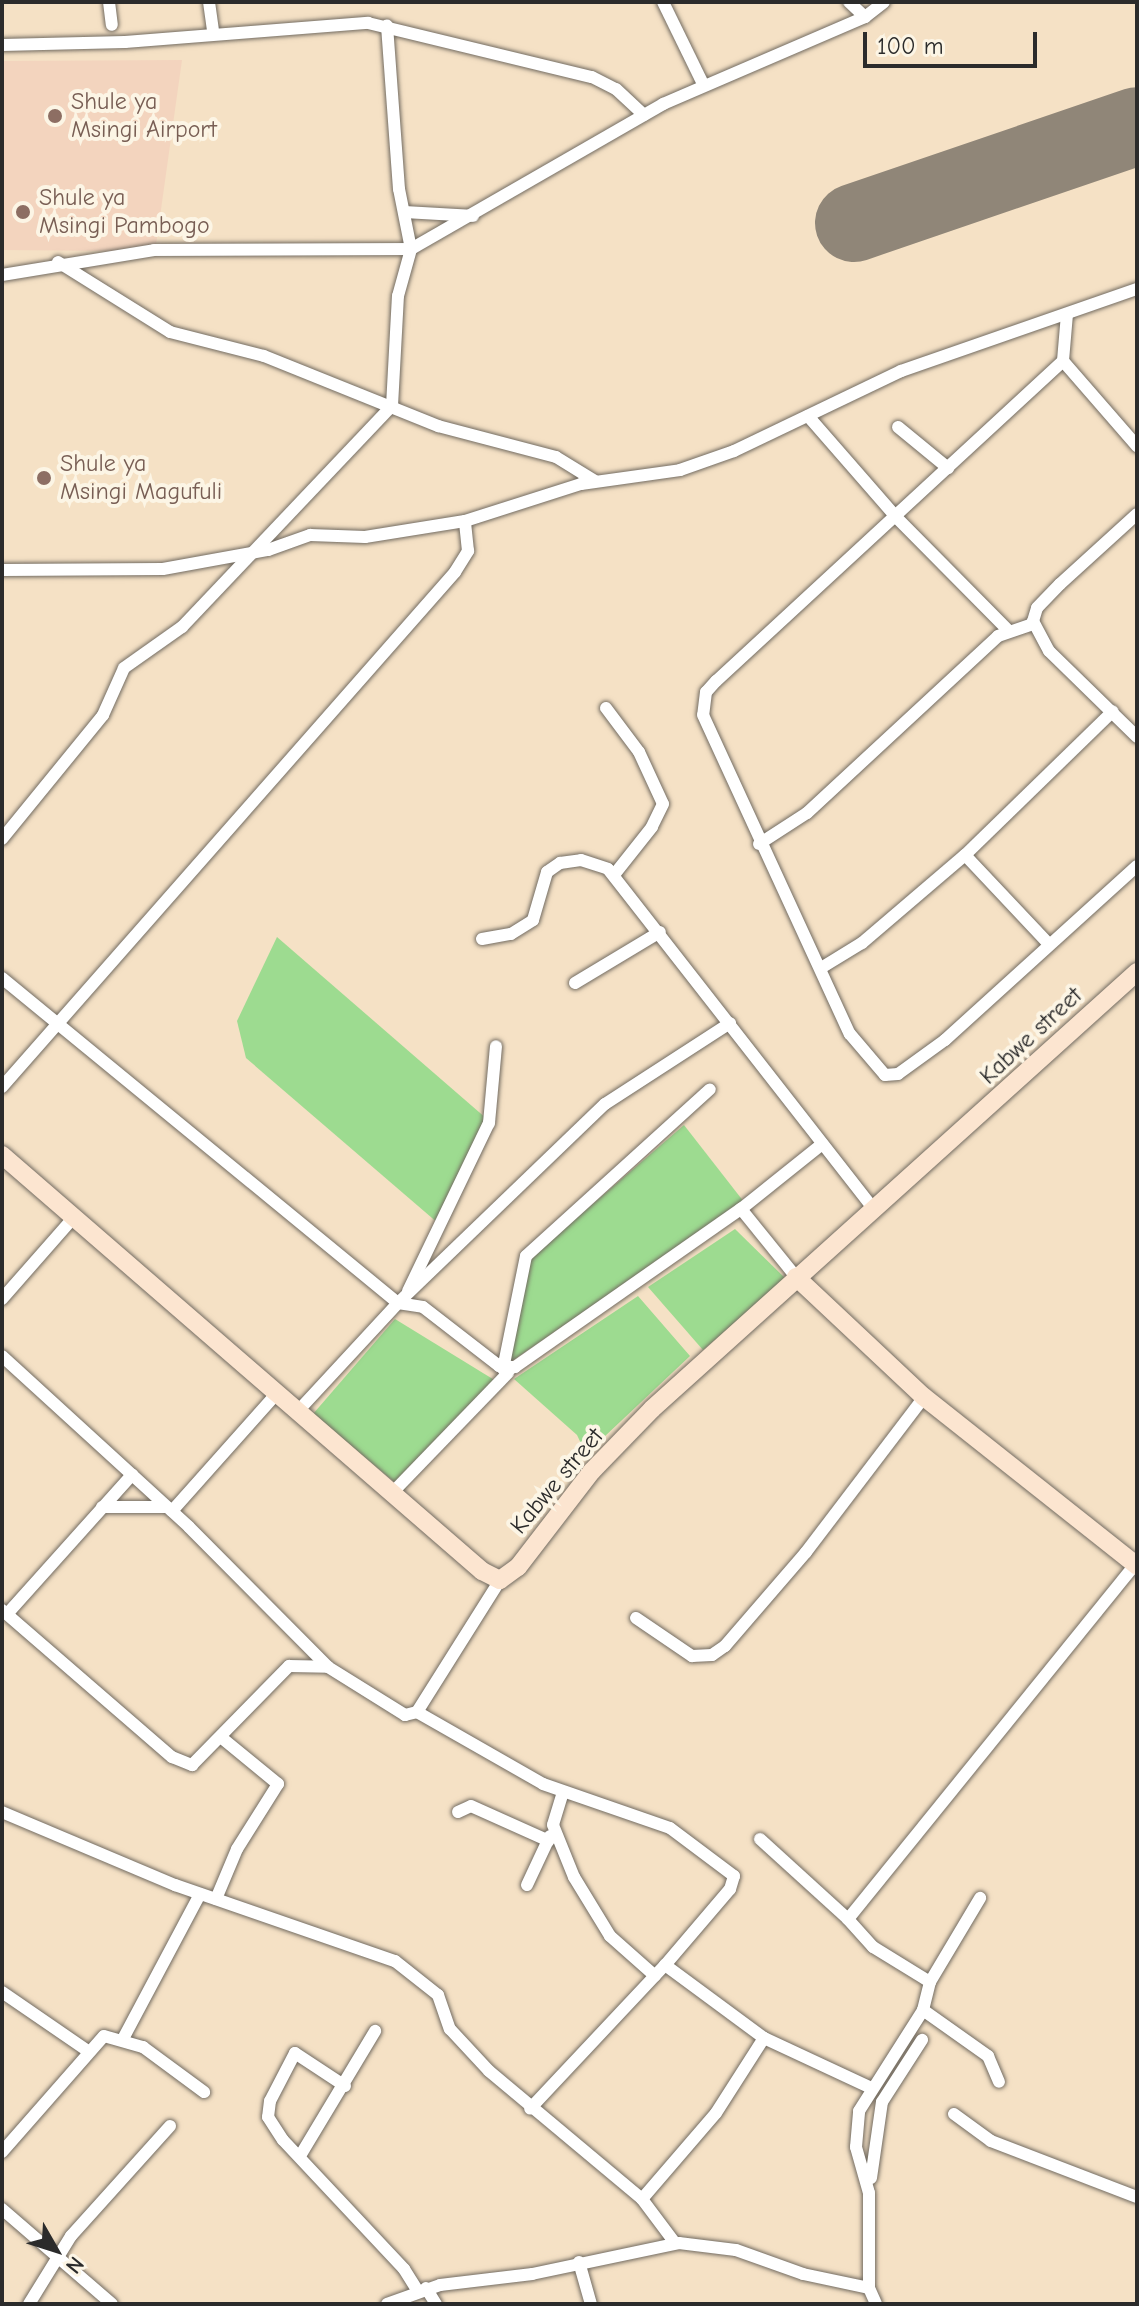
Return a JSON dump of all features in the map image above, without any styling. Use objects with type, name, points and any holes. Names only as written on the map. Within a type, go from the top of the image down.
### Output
[{"type":"main road","name":"Kabwe street","points":[[500,1580],[518,1567],[550,1521],[621,1441],[796,1277],[1137,972]]},
{"type":"main road","points":[[2,1155],[482,1571],[500,1580]]},
{"type":"main road","points":[[796,1277],[924,1397],[1136,1565]]},
{"type":"street","points":[[109,2],[112,25]]},
{"type":"street","points":[[209,2],[213,31]]},
{"type":"street","points":[[849,2],[865,17]]},
{"type":"street","points":[[2,275],[58,262],[220,247],[390,253],[411,249],[644,115],[865,17],[884,2]]},
{"type":"street","points":[[665,3],[704,86]]},
{"type":"street","points":[[2,45],[125,42],[311,23],[387,25],[592,77],[616,89],[644,115]]},
{"type":"street","points":[[2,839],[103,715],[124,668],[168,640],[392,406],[398,296],[411,249],[399,189],[387,25]]},
{"type":"street","points":[[406,212],[473,216]]},
{"type":"street","points":[[58,262],[170,332],[264,356],[438,426],[556,457],[595,481]]},
{"type":"street","points":[[2,570],[163,569],[252,553],[310,535],[365,537],[465,521],[595,481],[680,470],[956,350],[1137,289]]},
{"type":"street","points":[[1067,314],[1063,361],[706,692],[703,715],[759,844],[850,1034],[875,1068],[892,1076],[945,1040],[1137,866]]},
{"type":"street","points":[[1063,361],[1137,446]]},
{"type":"street","points":[[808,416],[896,517],[1008,630]]},
{"type":"street","points":[[898,427],[948,468]]},
{"type":"street","points":[[1137,514],[1037,608],[1033,624],[1049,651],[1137,737]]},
{"type":"street","points":[[2,1087],[455,572],[468,551],[465,521]]},
{"type":"street","points":[[759,844],[807,813],[1008,630],[1033,624]]},
{"type":"street","points":[[606,708],[639,752],[663,804],[652,827],[614,875]]},
{"type":"street","points":[[821,968],[862,943],[965,855],[1113,711]]},
{"type":"street","points":[[965,855],[1049,944]]},
{"type":"street","points":[[482,939],[511,934],[533,920],[547,872],[560,863],[581,860],[614,875],[874,1210]]},
{"type":"street","points":[[575,983],[660,932]]},
{"type":"street","points":[[2,978],[58,1026],[203,1139],[398,1303],[423,1307],[506,1371]]},
{"type":"street","points":[[298,1411],[408,1291],[605,1104],[730,1023]]},
{"type":"street","points":[[408,1291],[489,1123],[496,1046]]},
{"type":"street","points":[[506,1371],[526,1256],[710,1089]]},
{"type":"street","points":[[392,1493],[506,1371],[741,1209],[822,1144]]},
{"type":"street","points":[[741,1209],[796,1277]]},
{"type":"street","points":[[2,1299],[74,1217]]},
{"type":"street","points":[[2,1356],[170,1509],[328,1667],[405,1715],[417,1712],[563,1792],[670,1828],[734,1876],[730,1889],[665,1965],[530,2109]]},
{"type":"street","points":[[102,1507],[170,1509],[277,1393]]},
{"type":"street","points":[[636,1618],[692,1656],[712,1655],[725,1646],[806,1552],[924,1397]]},
{"type":"street","points":[[132,1475],[5,1612],[182,1764],[201,1761],[278,1672],[297,1664],[328,1667]]},
{"type":"street","points":[[848,1919],[1136,1565]]},
{"type":"street","points":[[417,1712],[500,1580]]},
{"type":"street","points":[[216,1899],[243,1837],[278,1784],[222,1738]]},
{"type":"street","points":[[527,1885],[549,1841],[563,1792]]},
{"type":"street","points":[[458,1812],[471,1806],[549,1841]]},
{"type":"street","points":[[2,1812],[200,1894],[395,1961],[438,1995],[450,2029],[530,2109],[642,2199],[675,2243]]},
{"type":"street","points":[[553,1825],[586,1901],[610,1936],[655,1976]]},
{"type":"street","points":[[760,1839],[848,1919],[873,1947],[930,1982]]},
{"type":"street","points":[[124,2037],[200,1894]]},
{"type":"street","points":[[869,2193],[856,2127],[869,2087],[923,2010],[930,1982],[980,1898]]},
{"type":"street","points":[[665,1965],[764,2038],[869,2087]]},
{"type":"street","points":[[2,1992],[88,2051]]},
{"type":"street","points":[[923,2010],[988,2056],[999,2082]]},
{"type":"street","points":[[300,2156],[345,2086],[375,2031]]},
{"type":"street","points":[[2,2152],[104,2036],[124,2037],[204,2092]]},
{"type":"street","points":[[642,2199],[716,2113],[764,2038]]},
{"type":"street","points":[[876,2304],[869,2288],[869,2193],[875,2121],[893,2082],[922,2040]]},
{"type":"street","points":[[345,2086],[299,2053],[293,2055],[270,2101],[268,2117],[436,2304]]},
{"type":"street","points":[[954,2114],[991,2141],[1137,2196]]},
{"type":"street","points":[[29,2304],[55,2256],[170,2126]]},
{"type":"street","points":[[2,2209],[112,2304]]},
{"type":"street","points":[[387,2304],[422,2289],[675,2243],[736,2250],[803,2274],[869,2288]]},
{"type":"street","points":[[579,2262],[591,2304]]},
{"type":"shaded area","points":[[182,60],[156,245],[113,251],[2,250],[2,61]]},
{"type":"green space","points":[[277,937],[487,1119],[439,1224],[246,1058],[237,1021]]},
{"type":"green space","points":[[684,1125],[744,1202],[509,1363],[519,1268]]},
{"type":"green space","points":[[735,1229],[786,1279],[703,1350],[648,1287]]},
{"type":"green space","points":[[638,1296],[690,1356],[586,1454],[577,1435],[514,1379]]},
{"type":"green space","points":[[395,1319],[496,1381],[404,1490],[313,1414]]},
{"type":"runway","points":[[854,223],[1137,126]]},
{"type":"place","name":"Shule ya Msingi Airport","points":[[55,116]]},
{"type":"place","name":"Shule ya Msingi Pambogo","points":[[23,212]]},
{"type":"place","name":"Shule ya Msingi Magufuli","points":[[44,478]]}]
